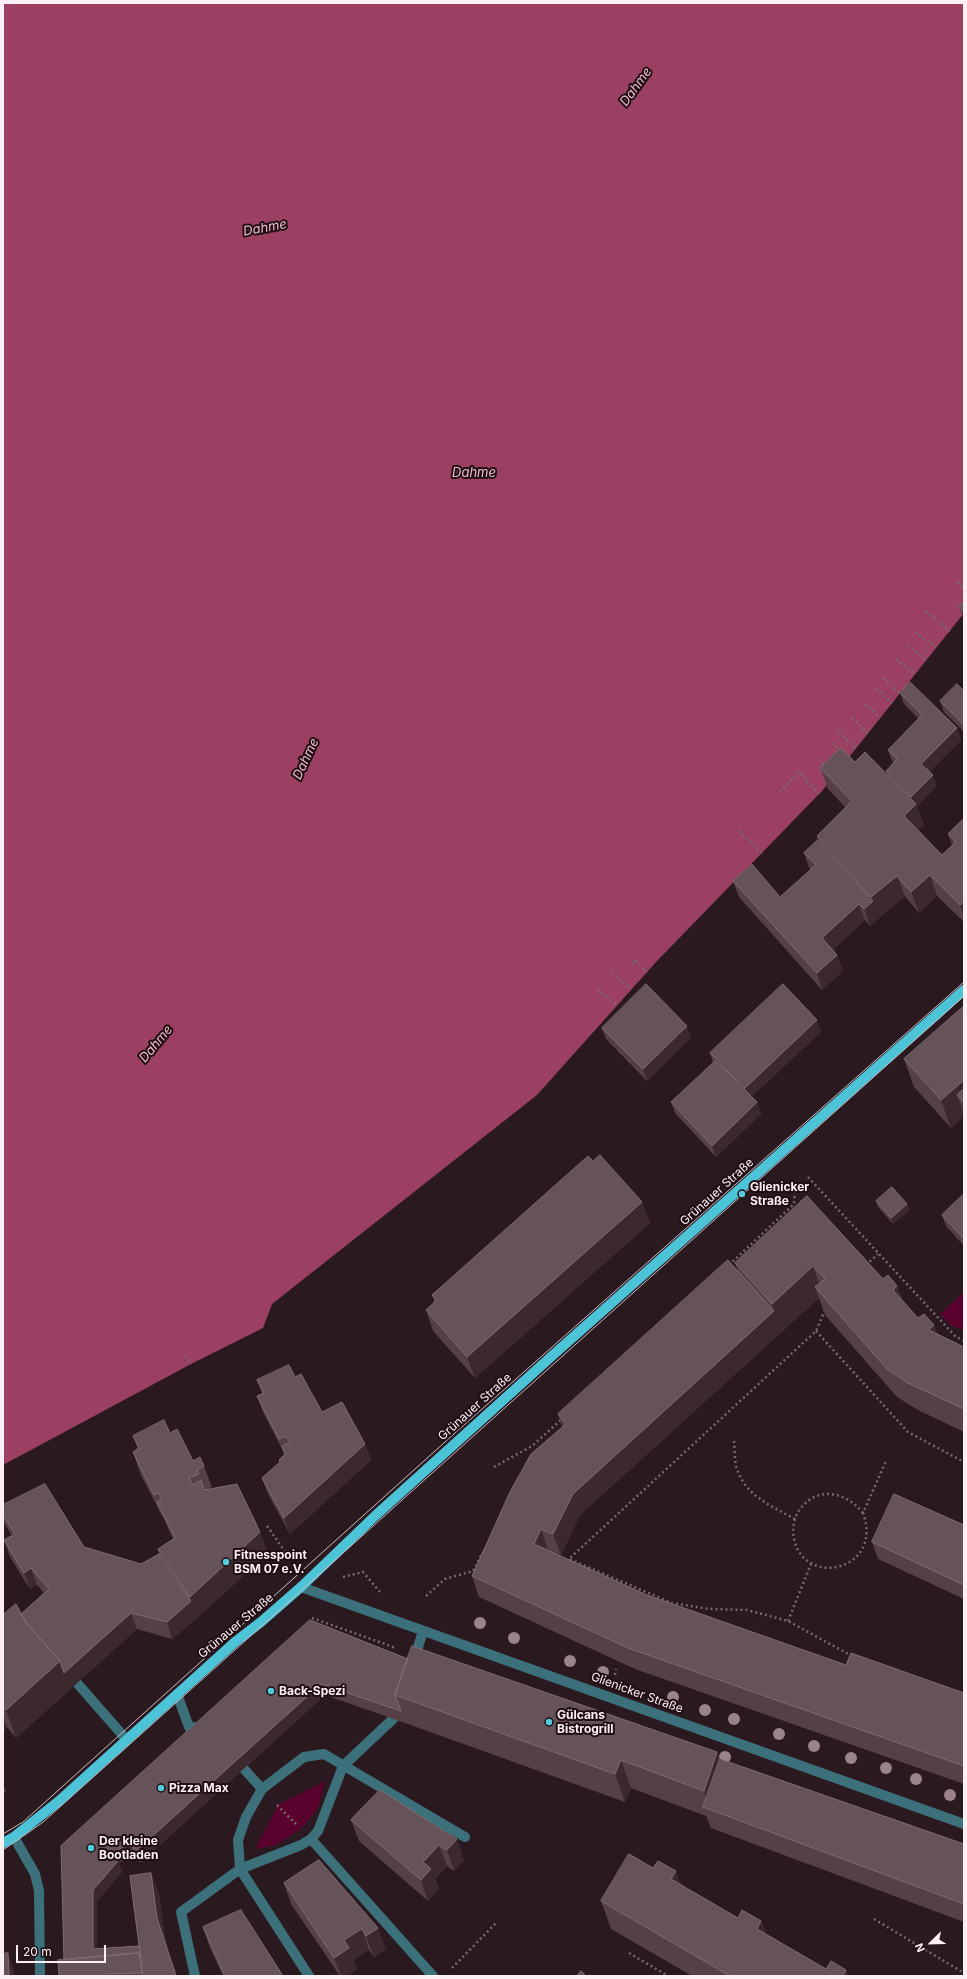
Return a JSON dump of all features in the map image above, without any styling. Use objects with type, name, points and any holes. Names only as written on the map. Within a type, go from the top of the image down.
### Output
[{"type":"main road","name":"Grünauer Straße","points":[[3,1843],[14,1837],[59,1801],[235,1642],[261,1622],[301,1587],[375,1516],[485,1415],[964,990]]},
{"type":"street","name":"Glienicker Straße","points":[[301,1587],[964,1824]]},
{"type":"street","points":[[410,1669],[423,1631]]},
{"type":"street","points":[[77,1683],[126,1739]]},
{"type":"street","points":[[178,1694],[189,1727],[207,1728]]},
{"type":"street","points":[[195,1976],[181,1912],[240,1869],[301,1845],[311,1839],[318,1831],[343,1766],[394,1718]]},
{"type":"street","points":[[309,1976],[240,1869],[238,1840],[246,1817],[262,1789],[304,1757],[324,1754],[465,1837]]},
{"type":"street","points":[[244,1769],[262,1789]]},
{"type":"street","points":[[14,1837],[35,1874],[39,1891],[40,1976]]},
{"type":"street","points":[[311,1839],[433,1976]]},
{"type":"path","points":[[958,582],[964,589]]},
{"type":"path","points":[[926,611],[950,630]]},
{"type":"path","points":[[915,632],[936,647]]},
{"type":"path","points":[[908,645],[926,660]]},
{"type":"path","points":[[896,659],[915,674]]},
{"type":"path","points":[[883,678],[900,693]]},
{"type":"path","points":[[876,689],[892,703]]},
{"type":"path","points":[[865,704],[880,718]]},
{"type":"path","points":[[852,718],[868,733]]},
{"type":"path","points":[[839,732],[856,748]]},
{"type":"path","points":[[832,743],[842,753]]},
{"type":"path","points":[[819,759],[829,770]]},
{"type":"path","points":[[780,792],[799,772],[819,794]]},
{"type":"path","points":[[739,831],[762,853]]},
{"type":"path","points":[[632,964],[638,958]]},
{"type":"path","points":[[635,961],[646,972]]},
{"type":"path","points":[[612,972],[631,989]]},
{"type":"path","points":[[598,990],[617,1005]]},
{"type":"path","points":[[808,1177],[955,1336],[964,1341]]},
{"type":"path","points":[[726,1267],[794,1204],[795,1189]]},
{"type":"path","points":[[864,1266],[878,1254]]},
{"type":"path","points":[[827,1306],[816,1331],[570,1559],[672,1603],[709,1609],[747,1610],[788,1621],[854,1658]]},
{"type":"path","points":[[816,1331],[908,1432],[964,1462]]},
{"type":"path","points":[[186,1355],[191,1364]]},
{"type":"path","points":[[494,1467],[532,1446],[567,1414]]},
{"type":"path","points":[[734,1441],[737,1472],[747,1488],[760,1500],[795,1519]]},
{"type":"path","points":[[863,1513],[886,1461]]},
{"type":"path","points":[[822,1494],[834,1494],[846,1497],[863,1513],[867,1524],[867,1536],[864,1547],[857,1557],[847,1564],[836,1568],[823,1568],[811,1564],[801,1556],[795,1544],[792,1532],[795,1519],[801,1508],[810,1499],[822,1494]]},
{"type":"path","points":[[267,1526],[286,1553]]},
{"type":"path","points":[[426,1596],[444,1579],[473,1571],[484,1550]]},
{"type":"path","points":[[788,1621],[811,1564]]},
{"type":"path","points":[[363,1572],[382,1594]]},
{"type":"path","points":[[312,1618],[415,1655]]},
{"type":"path","points":[[615,1675],[616,1669]]},
{"type":"path","points":[[278,1806],[301,1829]]},
{"type":"path","points":[[874,1919],[964,1973]]},
{"type":"path","points":[[450,1971],[496,1923]]},
{"type":"path","points":[[629,1953],[668,1976]]},
{"type":"shaded area","points":[[964,1292],[964,1330],[952,1326],[940,1314]]},
{"type":"shaded area","points":[[325,1781],[318,1808],[301,1829],[276,1845],[255,1849],[278,1805]]},
{"type":"water","name":"Dahme","points":[[3,3],[964,3],[964,613],[822,791],[656,962],[537,1095],[272,1304],[263,1328],[191,1364],[3,1465]]},
{"type":"building","points":[[964,602],[964,612],[959,606]]},
{"type":"building","points":[[910,682],[957,728],[921,764],[933,775],[911,797],[886,771],[897,759],[888,750],[922,715],[900,693]]},
{"type":"building","points":[[957,684],[964,691],[964,725],[940,701]]},
{"type":"building","points":[[841,748],[855,762],[865,752],[916,804],[904,816],[942,855],[956,842],[948,834],[964,818],[964,902],[960,905],[930,875],[911,892],[897,876],[871,897],[817,836],[852,801],[820,768]]},
{"type":"building","points":[[818,840],[873,901],[864,909],[859,904],[822,938],[837,955],[817,973],[733,881],[752,864],[780,897],[816,865],[804,853]]},
{"type":"building","points":[[646,984],[687,1026],[643,1069],[602,1028]]},
{"type":"building","points":[[783,984],[817,1020],[744,1089],[757,1102],[712,1146],[671,1102],[715,1061],[738,1082],[710,1053]]},
{"type":"building","points":[[964,1006],[964,1080],[941,1100],[904,1059]]},
{"type":"building","points":[[964,1089],[964,1103],[957,1095]]},
{"type":"building","points":[[600,1155],[642,1202],[467,1357],[426,1310],[437,1300],[432,1295],[588,1156],[593,1161]]},
{"type":"building","points":[[892,1187],[907,1204],[891,1218],[876,1201]]},
{"type":"building","points":[[964,1194],[964,1239],[942,1215]]},
{"type":"building","points":[[807,1196],[883,1279],[888,1275],[897,1286],[893,1290],[918,1318],[924,1314],[934,1325],[929,1330],[964,1347],[964,1409],[908,1383],[887,1369],[815,1287],[825,1279],[813,1266],[772,1304],[735,1263]]},
{"type":"building","points":[[728,1260],[774,1311],[573,1494],[553,1534],[541,1529],[534,1544],[647,1595],[846,1665],[851,1653],[964,1693],[964,1766],[628,1648],[472,1576],[510,1492],[531,1454],[566,1424],[558,1414]]},
{"type":"building","points":[[289,1365],[295,1377],[301,1374],[322,1412],[342,1402],[365,1444],[284,1518],[262,1478],[280,1462],[279,1460],[285,1454],[282,1446],[290,1442],[286,1436],[279,1439],[257,1396],[264,1393],[257,1380]]},
{"type":"building","points":[[164,1420],[170,1433],[177,1429],[193,1461],[200,1457],[204,1466],[197,1470],[199,1474],[189,1478],[193,1485],[201,1480],[204,1490],[237,1484],[260,1532],[190,1597],[158,1549],[175,1538],[157,1502],[162,1500],[159,1493],[154,1495],[133,1452],[139,1448],[133,1436]]},
{"type":"building","points":[[45,1484],[84,1547],[141,1564],[159,1554],[191,1601],[167,1622],[131,1613],[64,1673],[60,1661],[27,1624],[21,1614],[49,1589],[31,1568],[24,1573],[4,1540],[15,1534],[3,1515],[3,1505]]},
{"type":"building","points":[[894,1494],[964,1525],[964,1585],[872,1542]]},
{"type":"building","points":[[16,1604],[27,1624],[60,1661],[6,1710],[3,1707],[3,1615]]},
{"type":"building","points":[[310,1620],[408,1659],[395,1695],[401,1711],[321,1684],[136,1851],[129,1843],[113,1854],[118,1861],[93,1890],[93,1949],[139,1946],[141,1958],[139,1953],[64,1960],[61,1846]]},
{"type":"building","points":[[412,1646],[717,1752],[704,1791],[621,1760],[615,1774],[395,1695]]},
{"type":"building","points":[[720,1759],[964,1844],[964,1904],[703,1807]]},
{"type":"building","points":[[380,1790],[457,1839],[447,1850],[439,1845],[423,1862],[431,1869],[421,1880],[351,1820]]},
{"type":"building","points":[[629,1854],[653,1868],[658,1861],[676,1871],[671,1879],[738,1918],[742,1910],[761,1921],[757,1929],[826,1969],[831,1961],[846,1970],[843,1976],[730,1976],[601,1901]]},
{"type":"building","points":[[319,1860],[378,1928],[366,1936],[362,1929],[344,1940],[349,1948],[334,1958],[284,1883]]},
{"type":"building","points":[[151,1873],[157,1918],[176,1976],[143,1976],[130,1876]]},
{"type":"building","points":[[241,1910],[283,1976],[225,1976],[203,1927]]},
{"type":"building","points":[[8,1953],[9,1976],[3,1976],[3,1954]]},
{"type":"building","points":[[139,1953],[142,1973],[106,1974],[106,1976],[59,1976],[58,1960]]},
{"type":"building","points":[[581,1971],[586,1976],[577,1976]]},
{"type":"tram line","points":[[3,1834],[23,1822],[455,1433],[964,982]]},
{"type":"tram line","points":[[3,1850],[42,1823],[964,996]]},
{"type":"place","name":"Glienicker Straße","points":[[742,1194]]},
{"type":"place","name":"Fitnesspoint BSM 07 e.V.","points":[[226,1562]]},
{"type":"place","name":"Back-Spezi","points":[[271,1691]]},
{"type":"place","name":"Gülcans Bistrogrill","points":[[549,1722]]},
{"type":"place","name":"Pizza Max","points":[[161,1788]]},
{"type":"place","name":"Der kleine Bootladen","points":[[91,1848]]}]
